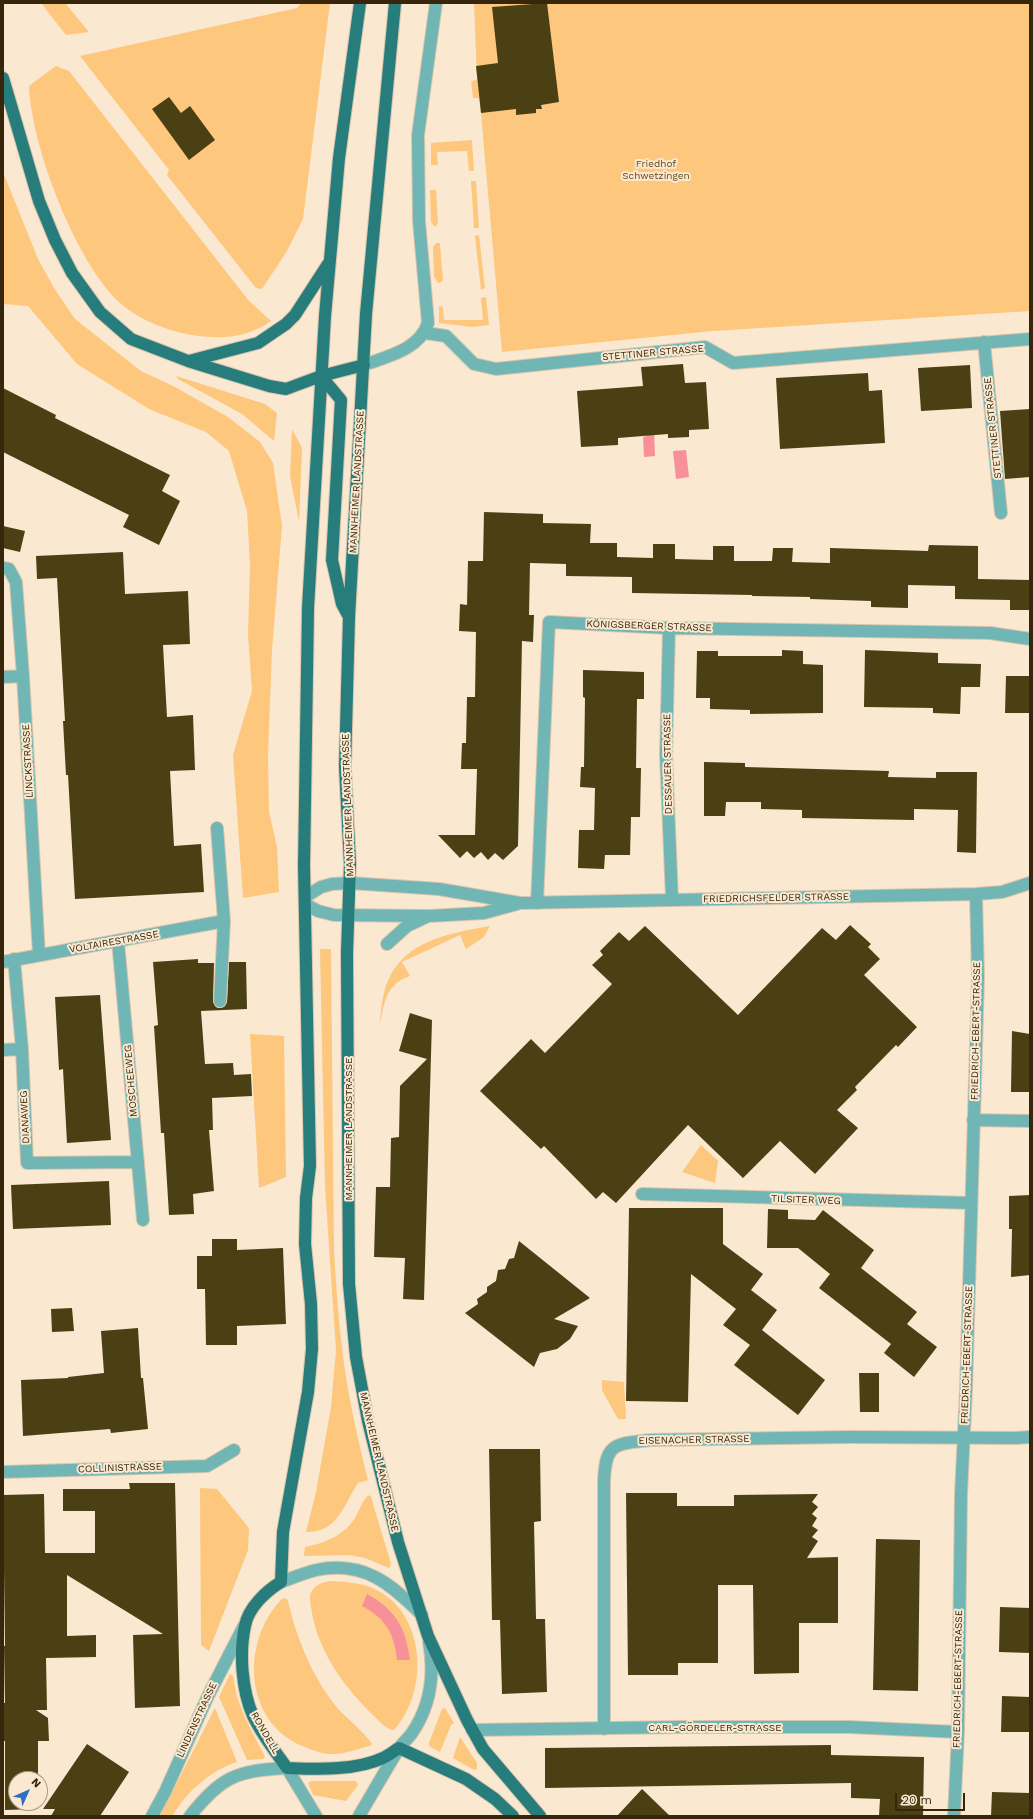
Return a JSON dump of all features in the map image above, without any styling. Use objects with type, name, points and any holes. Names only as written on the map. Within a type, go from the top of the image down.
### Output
[{"type":"main road","points":[[281,1582],[283,1532],[308,1392],[313,1328],[305,1244],[306,1198],[310,1166],[304,866],[304,736],[308,608],[321,376],[338,158],[360,3]]},
{"type":"main road","name":"MANNHEIMER LANDSTRASSE","points":[[395,3],[366,314],[349,617],[345,767],[350,883],[348,915],[349,1284],[356,1358],[368,1421],[382,1483],[398,1542],[422,1615]]},
{"type":"main road","points":[[3,78],[39,201],[54,240],[72,273],[100,312],[132,339],[188,362],[269,386],[286,389],[321,376],[364,366]]},
{"type":"main road","points":[[188,362],[258,343],[280,328],[295,315],[330,261]]},
{"type":"main road","points":[[321,376],[341,400],[332,560],[342,604],[349,617]]},
{"type":"main road","name":"RONDELL","points":[[281,1582],[270,1589],[261,1599],[245,1625],[243,1678],[253,1716],[268,1743],[286,1768],[312,1769],[358,1765],[383,1758],[399,1748]]},
{"type":"main road","name":"RONDELL","points":[[422,1615],[428,1636],[472,1730],[499,1770],[540,1816]]},
{"type":"main road","points":[[399,1748],[466,1779],[495,1799],[513,1816]]},
{"type":"street","points":[[364,366],[401,351],[417,342],[425,332],[428,323],[419,221],[418,135],[436,3]]},
{"type":"street","name":"STETTINER STRASSE","points":[[425,332],[446,336],[474,364],[496,368],[706,347],[733,363],[1030,339]]},
{"type":"street","name":"STETTINER STRASSE","points":[[984,342],[1001,513]]},
{"type":"street","name":"LINCKSTRASSE","points":[[6,568],[16,582],[24,676],[39,955]]},
{"type":"street","name":"KÖNIGSBERGER STRASSE","points":[[537,903],[549,622],[669,628],[990,633],[1030,639]]},
{"type":"street","name":"DESSAUER STRASSE","points":[[669,628],[666,755],[672,899]]},
{"type":"street","points":[[3,677],[24,676]]},
{"type":"street","points":[[217,828],[224,922],[220,1001]]},
{"type":"street","name":"FRIEDRICHSFELDER STRASSE","points":[[520,903],[484,913],[429,916],[334,915],[318,911],[305,900],[321,887],[332,884],[350,883],[439,889],[520,903],[976,894],[1002,892],[1030,883]]},
{"type":"street","name":"FRIEDRICH-EBERT-STRASSE","points":[[954,1816],[958,1732],[961,1494],[978,978],[976,894]]},
{"type":"street","name":"FRIEDRICHSFELDER STRASSE","points":[[387,944],[407,926],[429,916]]},
{"type":"street","name":"VOLTAIRESTRASSE","points":[[9,960],[224,922]]},
{"type":"street","name":"MOSCHEEWEG","points":[[118,941],[143,1220]]},
{"type":"street","name":"DIANAWEG","points":[[9,960],[22,1049],[27,1163],[138,1162]]},
{"type":"street","points":[[3,1050],[22,1049]]},
{"type":"street","points":[[974,1120],[1030,1121]]},
{"type":"street","name":"TILSITER WEG","points":[[642,1194],[971,1203]]},
{"type":"street","name":"EISENACHER STRASSE","points":[[604,1729],[604,1465],[610,1450],[621,1443],[651,1440],[1030,1437]]},
{"type":"street","name":"COLLINISTRASSE","points":[[3,1472],[207,1466],[234,1450]]},
{"type":"street","name":"RONDELL","points":[[281,1582],[316,1570],[346,1568],[367,1573],[383,1580],[398,1591],[422,1615]]},
{"type":"street","name":"LINDENSTRASSE","points":[[152,1816],[165,1792],[208,1696],[245,1625]]},
{"type":"street","name":"RONDELL","points":[[399,1748],[411,1735],[428,1704],[431,1683],[432,1657],[428,1636]]},
{"type":"street","name":"CARL-GÖRDELER-STRASSE","points":[[472,1730],[849,1727],[958,1732]]},
{"type":"street","points":[[359,1816],[399,1748]]},
{"type":"street","points":[[190,1816],[215,1788],[228,1778],[258,1769],[286,1768],[316,1816]]},
{"type":"green space","points":[[41,3],[65,3],[89,32],[66,35]]},
{"type":"green space","points":[[301,3],[330,3],[303,219],[287,251],[262,289],[256,288],[167,175],[169,170],[80,56],[297,8]]},
{"type":"green space","name":"Friedhof Schwetzingen","points":[[474,3],[1030,3],[1030,311],[713,331],[502,352],[481,113],[479,98],[473,98],[471,81],[477,80]]},
{"type":"green space","points":[[56,66],[69,71],[249,301],[271,321],[254,331],[236,336],[199,336],[178,332],[156,325],[127,309],[119,302],[103,283],[87,259],[72,231],[58,201],[38,139],[32,111],[29,86]]},
{"type":"green space","points":[[472,140],[474,171],[469,171],[467,151],[437,152],[438,165],[431,165],[431,143]]},
{"type":"green space","points":[[3,172],[38,259],[54,288],[75,319],[141,371],[175,387],[228,417],[260,442],[273,463],[282,526],[272,650],[268,755],[269,812],[277,847],[279,892],[243,898],[233,755],[252,691],[248,635],[250,565],[247,511],[229,451],[206,432],[149,409],[77,364],[28,306],[3,304]]},
{"type":"green space","points":[[471,181],[476,181],[479,228],[474,228]]},
{"type":"green space","points":[[430,190],[436,190],[438,223],[436,226],[434,226],[431,222]]},
{"type":"green space","points":[[479,235],[485,288],[481,290],[475,236]]},
{"type":"green space","points":[[436,243],[440,243],[443,280],[440,283],[438,283],[434,277],[433,247]]},
{"type":"green space","points":[[486,297],[489,325],[473,327],[439,323],[439,306],[443,307],[444,320],[483,320],[481,298]]},
{"type":"green space","points":[[176,376],[265,404],[277,413],[274,441],[242,414],[178,379]]},
{"type":"green space","points":[[292,429],[302,448],[299,522],[290,476]]},
{"type":"green space","points":[[490,926],[484,937],[466,949],[460,935],[402,962],[410,976],[401,980],[390,990],[379,1027],[383,997],[390,976],[400,962],[411,951],[440,937]]},
{"type":"green space","points":[[320,949],[331,949],[334,1251],[338,1312],[344,1364],[350,1398],[368,1480],[358,1483],[339,1516],[326,1528],[306,1532],[316,1492],[331,1407],[336,1350],[325,1186]]},
{"type":"green space","points":[[250,1034],[284,1036],[286,1177],[259,1188]]},
{"type":"green space","points":[[701,1145],[718,1161],[715,1183],[682,1172]]},
{"type":"green space","points":[[602,1380],[624,1382],[626,1419],[618,1419],[602,1390]]},
{"type":"green space","points":[[200,1488],[217,1489],[249,1528],[248,1550],[209,1651],[201,1645]]},
{"type":"green space","points":[[369,1495],[371,1497],[391,1564],[389,1568],[365,1558],[349,1555],[304,1556],[305,1547],[334,1537],[347,1528],[352,1523],[365,1499]]},
{"type":"green space","points":[[329,1581],[367,1586],[390,1599],[403,1614],[412,1632],[417,1653],[417,1674],[413,1694],[406,1714],[394,1730],[389,1729],[381,1723],[353,1694],[343,1682],[327,1656],[315,1628],[310,1596],[315,1587]]},
{"type":"green space","points":[[283,1598],[287,1599],[288,1601],[301,1644],[321,1685],[339,1710],[363,1733],[372,1745],[339,1754],[322,1753],[305,1747],[284,1736],[269,1720],[259,1701],[255,1680],[255,1658],[260,1636],[269,1616]]},
{"type":"green space","points":[[230,1674],[233,1676],[237,1697],[245,1718],[265,1757],[263,1759],[247,1760],[219,1697]]},
{"type":"green space","points":[[215,1708],[237,1762],[217,1771],[200,1783],[178,1807],[172,1816],[160,1816]]},
{"type":"green space","points":[[445,1708],[454,1723],[451,1725],[440,1752],[429,1746],[429,1743],[442,1709]]},
{"type":"green space","points":[[460,1737],[477,1763],[477,1769],[474,1770],[453,1758]]},
{"type":"green space","points":[[311,1781],[356,1781],[358,1785],[346,1801],[313,1795],[308,1783]]},
{"type":"shaded area","points":[[647,430],[654,430],[655,456],[644,457],[643,437],[647,436]]},
{"type":"shaded area","points":[[686,450],[689,477],[676,479],[673,451]]},
{"type":"shaded area","points":[[367,1594],[377,1600],[392,1613],[398,1621],[406,1638],[410,1660],[397,1660],[396,1650],[391,1634],[377,1616],[362,1606]]},
{"type":"building","points":[[547,3],[559,102],[541,105],[542,109],[536,109],[536,113],[516,115],[516,109],[481,113],[476,66],[498,63],[492,7]]},
{"type":"building","points":[[169,97],[181,113],[190,106],[215,140],[189,160],[152,109]]},
{"type":"building","points":[[683,364],[685,383],[706,382],[709,429],[689,430],[689,437],[668,438],[668,434],[618,438],[618,445],[581,447],[577,391],[643,386],[641,367]]},
{"type":"building","points":[[970,365],[972,408],[921,411],[918,368]]},
{"type":"building","points":[[868,373],[869,391],[882,390],[885,443],[780,449],[776,378]]},
{"type":"building","points":[[3,388],[56,415],[55,418],[170,475],[162,491],[180,501],[159,545],[123,527],[129,515],[3,452]]},
{"type":"building","points":[[1030,409],[1030,477],[1005,479],[1000,411]]},
{"type":"building","points":[[484,512],[543,514],[543,523],[591,524],[590,543],[617,543],[617,557],[653,558],[653,544],[675,544],[675,559],[713,560],[713,546],[734,546],[734,561],[772,561],[773,548],[793,548],[792,562],[830,563],[830,548],[928,551],[929,545],[978,546],[978,579],[1030,580],[1030,610],[1010,610],[1010,600],[955,599],[955,586],[908,585],[908,608],[871,607],[871,601],[810,599],[810,597],[632,593],[632,577],[566,576],[566,564],[530,563],[529,615],[534,615],[533,642],[522,641],[518,846],[503,860],[495,853],[488,860],[481,852],[474,858],[467,851],[460,858],[438,835],[475,835],[477,769],[461,769],[462,743],[466,743],[467,697],[475,697],[476,632],[459,631],[460,604],[467,605],[468,561],[483,561]]},
{"type":"building","points":[[3,526],[25,531],[20,552],[3,548]]},
{"type":"building","points":[[123,552],[125,594],[188,591],[190,644],[163,645],[167,717],[193,715],[195,770],[170,771],[174,846],[201,844],[204,892],[75,899],[68,775],[66,775],[63,721],[65,721],[57,578],[37,579],[36,556]]},
{"type":"building","points":[[782,650],[803,651],[803,664],[823,665],[823,713],[750,714],[750,710],[710,709],[710,698],[696,698],[697,651],[718,651],[718,656],[782,656]]},
{"type":"building","points":[[865,650],[938,653],[938,663],[981,664],[980,687],[961,687],[960,714],[933,713],[933,708],[864,707]]},
{"type":"building","points":[[583,670],[644,672],[644,699],[637,699],[636,768],[641,768],[640,817],[631,817],[630,855],[605,855],[604,869],[578,868],[579,830],[594,830],[595,788],[580,787],[581,767],[584,767],[585,698],[583,697]]},
{"type":"building","points":[[1006,676],[1030,676],[1030,713],[1005,713]]},
{"type":"building","points":[[704,762],[745,763],[745,767],[889,771],[888,777],[936,778],[936,772],[977,772],[976,853],[957,852],[958,810],[914,809],[914,820],[802,818],[802,810],[761,809],[761,802],[726,802],[725,816],[704,816]]},
{"type":"building","points":[[850,925],[871,944],[868,947],[880,959],[864,975],[917,1027],[898,1047],[896,1045],[855,1087],[857,1090],[837,1110],[858,1128],[815,1174],[780,1141],[743,1178],[688,1125],[616,1203],[603,1192],[596,1199],[544,1146],[541,1149],[480,1091],[531,1039],[545,1053],[612,984],[592,965],[603,955],[600,951],[619,932],[629,941],[645,926],[738,1015],[822,928],[836,940]]},
{"type":"building","points":[[198,959],[198,963],[214,963],[213,1001],[216,1007],[219,1008],[224,1007],[227,1002],[229,962],[246,962],[247,1009],[201,1011],[205,1064],[233,1063],[234,1075],[251,1074],[252,1096],[212,1098],[213,1130],[209,1130],[214,1191],[193,1194],[194,1214],[169,1215],[164,1133],[161,1133],[154,1026],[158,1025],[153,962]]},
{"type":"building","points":[[100,995],[111,1140],[67,1143],[63,1069],[59,1070],[55,997]]},
{"type":"building","points":[[410,1013],[432,1020],[424,1300],[403,1299],[405,1258],[374,1257],[376,1187],[390,1187],[391,1138],[399,1137],[400,1086],[427,1059],[399,1051]]},
{"type":"building","points":[[1012,1031],[1030,1034],[1030,1092],[1011,1092]]},
{"type":"building","points":[[109,1181],[111,1225],[13,1229],[11,1185]]},
{"type":"building","points":[[1030,1195],[1030,1275],[1011,1277],[1012,1229],[1009,1229],[1009,1196]]},
{"type":"building","points":[[629,1208],[723,1208],[723,1244],[763,1274],[751,1290],[777,1310],[762,1330],[825,1380],[798,1415],[734,1365],[750,1345],[723,1325],[736,1309],[691,1274],[688,1402],[626,1401]]},
{"type":"building","points":[[768,1209],[788,1210],[788,1219],[815,1220],[823,1210],[874,1250],[861,1268],[917,1312],[907,1324],[937,1347],[914,1377],[884,1353],[891,1344],[819,1288],[830,1274],[798,1248],[767,1248]]},
{"type":"building","points":[[212,1239],[237,1239],[237,1250],[283,1248],[286,1324],[237,1326],[237,1345],[206,1345],[205,1289],[197,1289],[197,1256],[212,1256]]},
{"type":"building","points":[[519,1241],[590,1298],[554,1319],[578,1326],[570,1339],[557,1349],[540,1353],[534,1367],[465,1313],[478,1304],[477,1299],[487,1292],[487,1287],[496,1281],[498,1270],[505,1269],[509,1259],[514,1258]]},
{"type":"building","points":[[72,1308],[74,1331],[52,1332],[51,1309]]},
{"type":"building","points":[[138,1328],[141,1378],[143,1378],[148,1429],[111,1433],[110,1429],[23,1436],[21,1380],[68,1378],[104,1373],[101,1331]]},
{"type":"building","points":[[859,1373],[879,1373],[879,1412],[860,1412]]},
{"type":"building","points":[[489,1449],[540,1449],[541,1521],[534,1522],[536,1619],[545,1619],[547,1692],[502,1694],[500,1620],[492,1620]]},
{"type":"building","points":[[129,1483],[175,1483],[180,1706],[135,1708],[133,1635],[163,1634],[67,1575],[67,1636],[96,1635],[96,1657],[46,1658],[47,1710],[36,1710],[48,1718],[49,1741],[38,1741],[38,1771],[8,1771],[8,1810],[5,1810],[5,1741],[3,1741],[5,1646],[3,1495],[44,1494],[45,1553],[95,1553],[95,1511],[63,1511],[63,1489],[130,1489]]},
{"type":"building","points":[[626,1493],[677,1493],[677,1506],[734,1506],[734,1495],[818,1494],[812,1502],[818,1507],[812,1514],[817,1518],[812,1526],[818,1530],[812,1537],[818,1541],[807,1558],[838,1557],[838,1623],[799,1623],[799,1673],[754,1674],[753,1585],[718,1585],[718,1663],[678,1663],[678,1675],[628,1675]]},
{"type":"building","points":[[876,1539],[920,1540],[918,1691],[873,1690]]},
{"type":"building","points":[[1000,1607],[1030,1608],[1030,1653],[999,1652]]},
{"type":"building","points":[[1002,1696],[1030,1697],[1030,1732],[1001,1732]]},
{"type":"building","points":[[87,1744],[129,1772],[100,1816],[51,1816],[55,1809],[48,1809],[48,1802]]},
{"type":"building","points":[[831,1745],[831,1755],[924,1757],[923,1816],[879,1816],[880,1799],[851,1798],[851,1783],[545,1788],[545,1748]]},
{"type":"building","points":[[642,1789],[670,1816],[617,1816]]},
{"type":"building","points":[[992,1792],[1030,1793],[1030,1816],[991,1816]]}]
